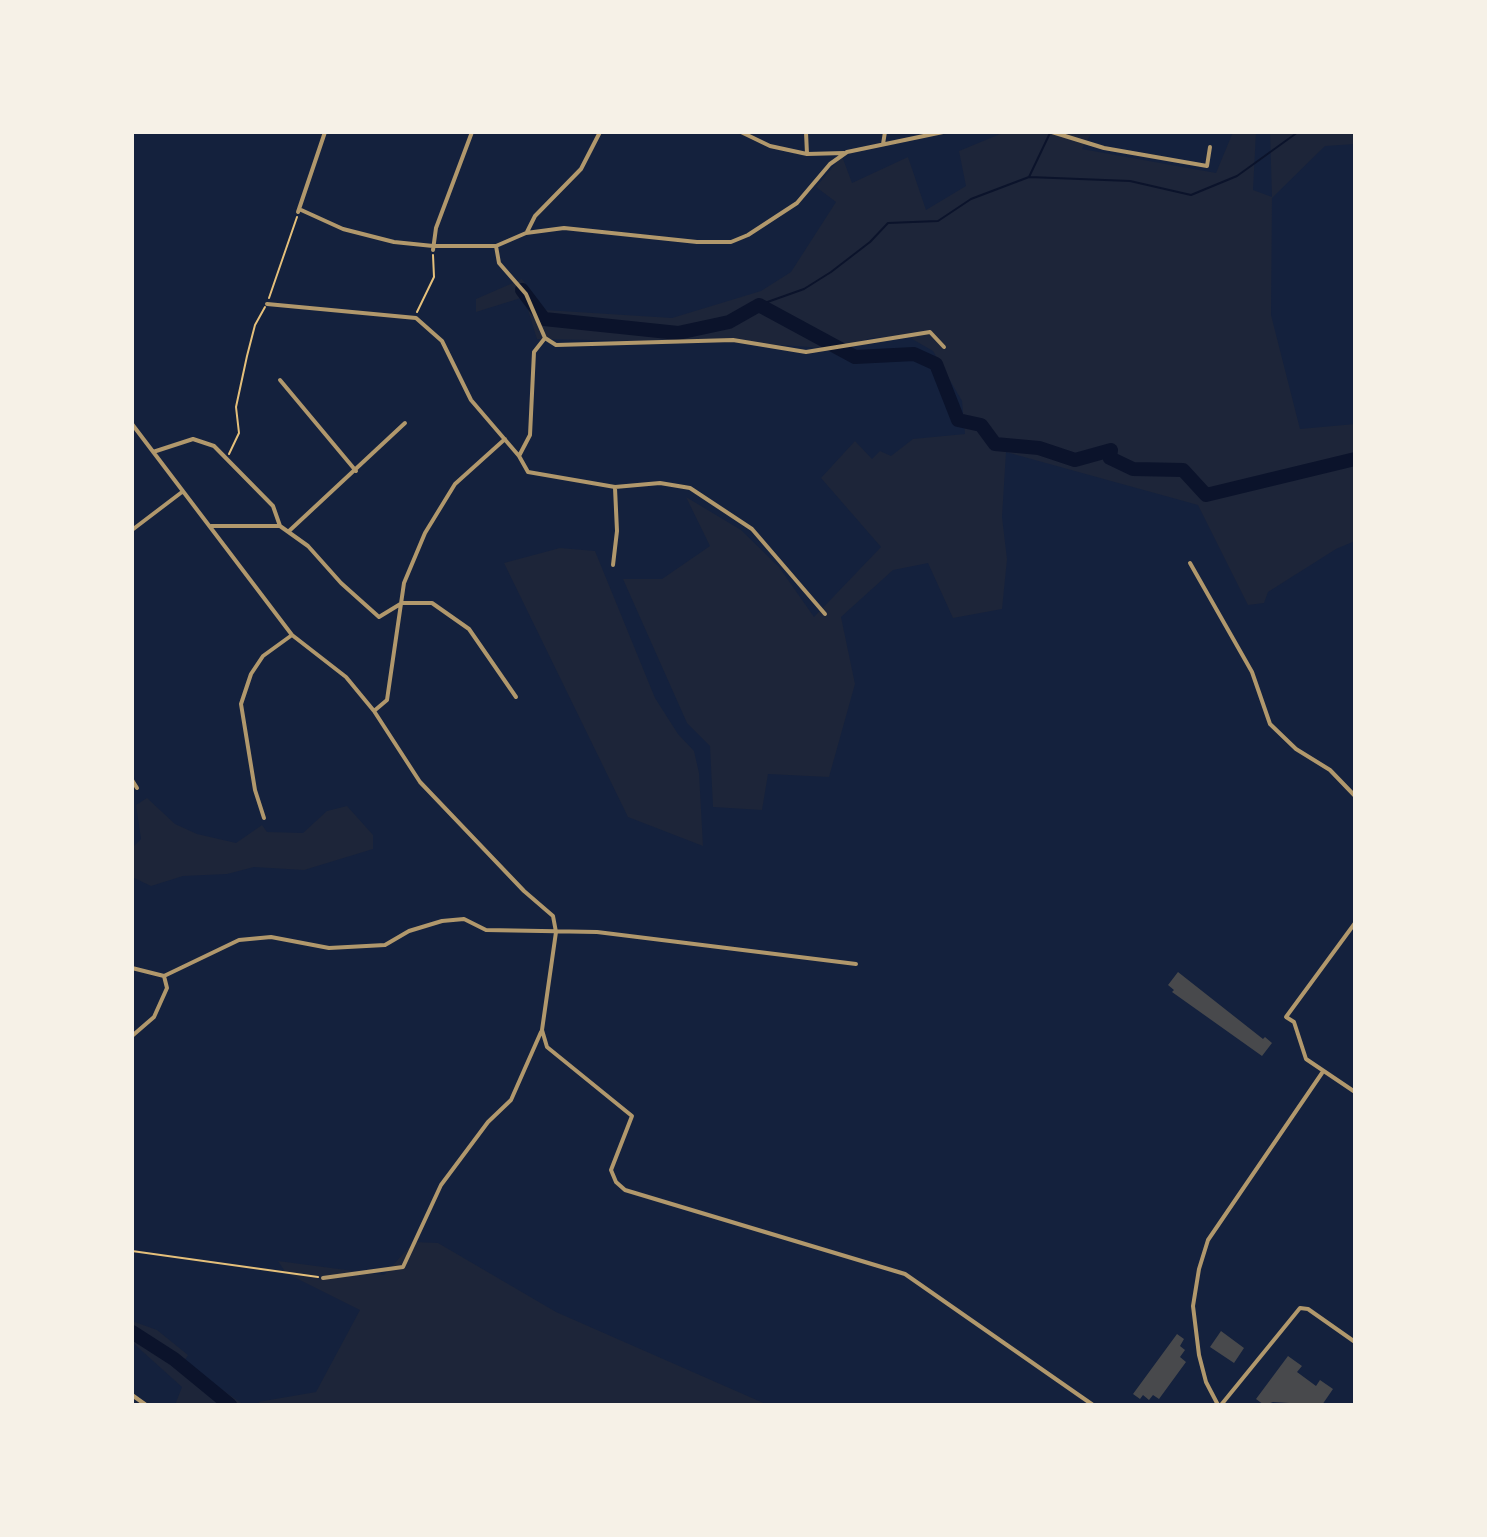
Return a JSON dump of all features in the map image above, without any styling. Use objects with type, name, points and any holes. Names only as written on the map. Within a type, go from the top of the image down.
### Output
[{"type":"street","points":[[325,132],[299,211],[343,229],[433,248],[496,247],[526,233],[564,228],[697,242],[731,242],[748,235],[797,203],[830,164],[847,152]]},
{"type":"street","points":[[433,248],[472,132]]},
{"type":"street","points":[[526,233],[535,216],[581,169],[600,132]]},
{"type":"street","points":[[741,132],[770,146],[807,154],[847,152],[943,132]]},
{"type":"street","points":[[806,132],[807,154]]},
{"type":"street","points":[[883,144],[885,132]]},
{"type":"street","points":[[1054,133],[1104,148],[1207,166],[1210,147]]},
{"type":"street","points":[[496,247],[499,263],[526,294],[545,338],[556,345],[733,340],[806,352],[930,332],[944,347]]},
{"type":"street","points":[[267,304],[416,318],[442,341],[471,400],[519,456],[528,472],[615,487],[660,483],[690,488],[752,529],[825,614]]},
{"type":"street","points":[[519,456],[530,435],[534,352],[545,338]]},
{"type":"street","points":[[280,380],[356,471]]},
{"type":"street","points":[[288,532],[405,423]]},
{"type":"street","points":[[132,424],[292,635],[346,677],[374,711],[420,782],[524,891],[553,916],[556,932],[542,1030],[511,1100],[488,1122],[441,1185],[403,1267],[323,1278]]},
{"type":"street","points":[[153,452],[193,439],[214,446],[273,506],[280,526],[308,546],[341,583],[379,617],[402,603],[432,603],[469,629],[516,697]]},
{"type":"street","points":[[374,711],[387,700],[404,583],[425,533],[455,484],[505,439]]},
{"type":"street","points":[[613,565],[617,531],[615,487]]},
{"type":"street","points":[[132,530],[182,492]]},
{"type":"street","points":[[211,526],[280,526]]},
{"type":"street","points":[[1190,563],[1252,672],[1254,686],[1270,724],[1296,749],[1330,770],[1355,796]]},
{"type":"street","points":[[264,818],[255,790],[241,704],[251,674],[263,656],[292,635]]},
{"type":"street","points":[[132,780],[137,788]]},
{"type":"street","points":[[132,968],[164,976],[239,940],[271,937],[329,948],[385,945],[409,931],[442,921],[464,919],[486,930],[649,937],[856,964]]},
{"type":"street","points":[[1355,923],[1286,1017],[1294,1022],[1306,1059],[1322,1073],[1355,1092]]},
{"type":"street","points":[[133,1037],[154,1017],[167,988],[164,976]]},
{"type":"street","points":[[542,1030],[547,1047],[632,1116],[611,1170],[616,1182],[625,1190],[905,1274],[1093,1405]]},
{"type":"street","points":[[1322,1073],[1208,1240],[1193,1306],[1199,1355],[1206,1382],[1219,1405],[1300,1308],[1308,1309],[1355,1342]]},
{"type":"street","points":[[132,1395],[146,1405]]},
{"type":"path","points":[[226,458],[239,433],[236,407],[255,325],[267,304],[299,211]]},
{"type":"path","points":[[416,318],[434,277],[433,248]]},
{"type":"path","points":[[132,1251],[323,1278]]},
{"type":"shaded area","points":[[1005,132],[1092,132],[1082,149],[1216,173],[1233,132],[1256,132],[1253,190],[1272,197],[1270,132],[1355,132],[1355,144],[1325,146],[1272,198],[1271,315],[1300,429],[1355,424],[1355,541],[1336,549],[1268,592],[1264,603],[1248,605],[1198,505],[1006,452],[1002,517],[1007,559],[1002,609],[953,618],[928,563],[893,570],[841,617],[855,684],[829,777],[768,774],[762,810],[713,807],[710,746],[687,723],[623,579],[662,579],[710,546],[686,497],[741,530],[779,567],[814,617],[881,547],[821,478],[855,441],[872,459],[880,451],[891,456],[913,439],[965,434],[962,401],[933,351],[907,336],[871,338],[838,349],[750,343],[537,339],[524,297],[476,312],[476,299],[522,279],[545,310],[672,318],[761,291],[791,272],[836,202],[816,187],[842,156],[852,183],[908,157],[926,210],[966,186],[959,151]]},
{"type":"shaded area","points":[[560,548],[595,551],[655,698],[678,734],[694,751],[699,773],[703,846],[628,817],[504,563]]},
{"type":"shaded area","points":[[147,798],[175,824],[197,834],[236,843],[262,825],[267,832],[303,833],[327,811],[347,806],[373,835],[373,849],[304,870],[254,867],[227,874],[183,876],[151,886],[132,877],[132,848],[141,839],[136,805]]},
{"type":"shaded area","points":[[414,1242],[438,1243],[556,1312],[768,1405],[262,1405],[258,1402],[316,1392],[360,1310],[286,1273],[278,1261],[384,1275]]},
{"type":"shaded area","points":[[132,1321],[157,1330],[188,1355],[185,1360],[197,1372],[244,1405],[175,1405],[182,1387],[132,1342]]},
{"type":"building","points":[[1178,972],[1272,1043],[1262,1056],[1172,992],[1174,990],[1168,985]]},
{"type":"building","points":[[1221,1331],[1244,1348],[1234,1363],[1210,1347]]},
{"type":"building","points":[[1177,1334],[1184,1339],[1180,1346],[1185,1350],[1180,1357],[1186,1362],[1159,1399],[1153,1395],[1149,1400],[1143,1395],[1140,1399],[1133,1394]]},
{"type":"building","points":[[1288,1356],[1302,1366],[1297,1372],[1316,1386],[1320,1380],[1333,1389],[1322,1405],[1273,1402],[1264,1405],[1256,1399]]},
{"type":"waterway","points":[[759,305],[804,289],[831,272],[870,242],[888,223],[938,221],[971,199],[1029,177],[1130,181],[1191,195],[1237,176],[1298,132]]},
{"type":"waterway","points":[[1029,177],[1050,133]]},
{"type":"waterway","points":[[522,290],[544,319],[678,333],[729,322],[759,305],[855,357],[914,354],[936,364],[958,420],[981,425],[995,444],[1039,448],[1075,460],[1111,450],[1110,458],[1133,469],[1183,470],[1206,495],[1355,459]]},
{"type":"waterway","points":[[132,1332],[174,1359],[230,1405]]}]
